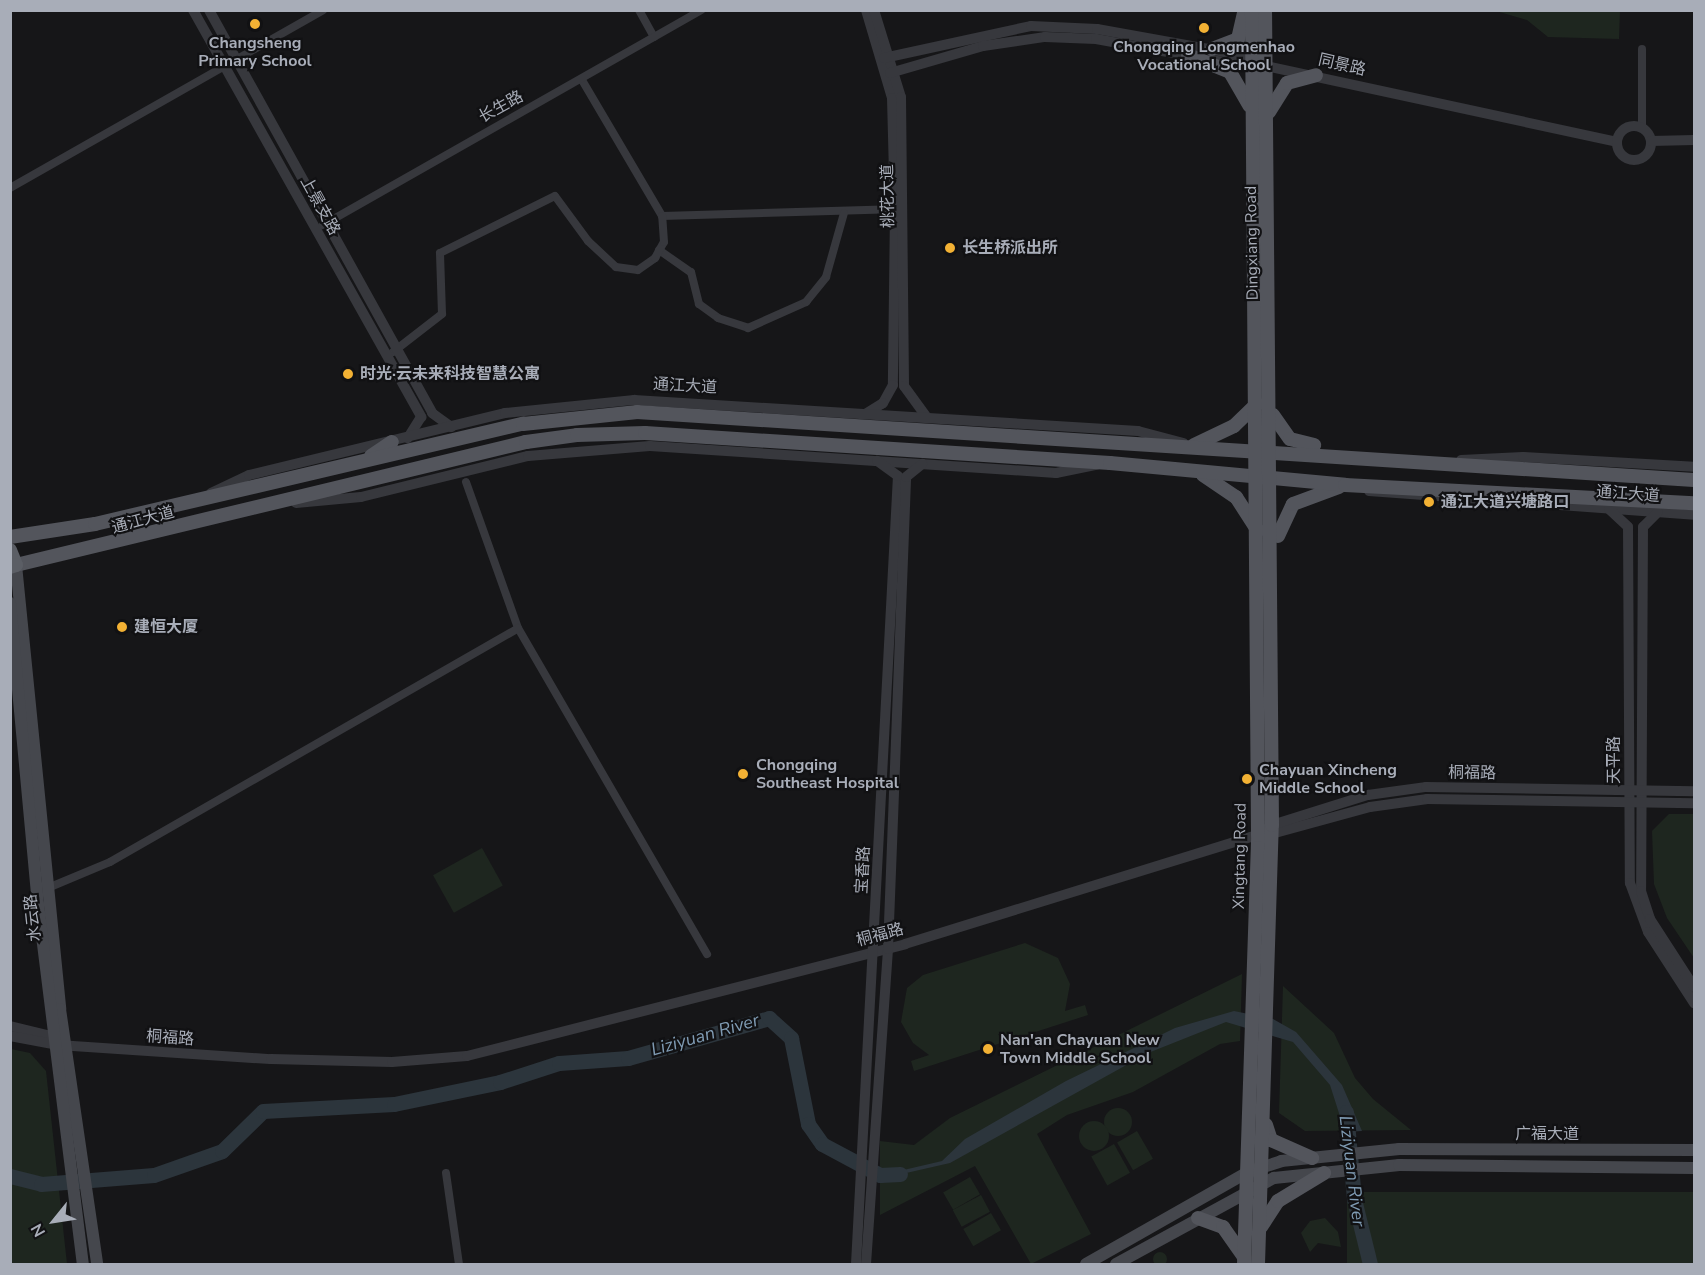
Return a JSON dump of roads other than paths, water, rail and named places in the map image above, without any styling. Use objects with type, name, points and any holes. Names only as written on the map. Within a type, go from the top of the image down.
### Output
[{"type":"highway","points":[[10,550],[13,566]]},
{"type":"main road","points":[[1212,49],[1238,39],[1244,10]]},
{"type":"main road","name":"Dingxiang Road","points":[[1252,10],[1260,116],[1265,449],[1272,476]]},
{"type":"main road","name":"Dingxiang Road","points":[[1257,64],[1265,10]]},
{"type":"main road","points":[[1188,56],[1234,76],[1260,116],[1287,83],[1316,75]]},
{"type":"main road","points":[[1192,446],[1234,426],[1264,406],[1277,427],[1298,442],[1373,457]]},
{"type":"main road","name":"通江大道","points":[[10,537],[120,518],[557,418],[637,412],[1265,449],[1695,480]]},
{"type":"main road","name":"通江大道","points":[[13,566],[128,543],[526,442],[577,435],[645,433],[1110,463],[1201,474],[1272,476],[1345,485],[1695,503]]},
{"type":"main road","points":[[362,461],[392,442]]},
{"type":"main road","name":"Xingtang Road","points":[[1265,449],[1258,475],[1258,531],[1268,832]]},
{"type":"main road","points":[[1201,474],[1236,497],[1258,531]]},
{"type":"main road","name":"Xingtang Road","points":[[1258,1264],[1267,1053],[1262,986],[1268,832],[1272,476]]},
{"type":"main road","points":[[1272,559],[1287,510],[1307,495],[1345,485]]},
{"type":"main road","points":[[120,518],[112,533],[128,543]]},
{"type":"main road","name":"水云路","points":[[13,566],[42,890]]},
{"type":"main road","name":"水云路","points":[[10,603],[60,1041],[85,1217],[98,1264]]},
{"type":"main road","name":"Xingtang Road","points":[[1244,1261],[1252,1048],[1262,986]]},
{"type":"main road","points":[[1265,1121],[1271,1140],[1312,1158]]},
{"type":"main road","name":"广福大道","points":[[1312,1158],[1399,1149],[1695,1150]]},
{"type":"main road","points":[[1086,1264],[1248,1172],[1262,1167],[1312,1158]]},
{"type":"main road","name":"广福大道","points":[[1324,1173],[1400,1166],[1695,1168]]},
{"type":"main road","points":[[1116,1264],[1260,1183],[1324,1173]]},
{"type":"main road","points":[[1259,1232],[1278,1201],[1324,1173]]},
{"type":"main road","name":"水云路","points":[[83,1264],[85,1217]]},
{"type":"main road","points":[[1198,1218],[1223,1227],[1244,1261]]},
{"type":"street","name":"上景支路","points":[[193,10],[421,417],[408,438]]},
{"type":"street","name":"上景支路","points":[[209,10],[432,413],[451,427]]},
{"type":"street","points":[[10,188],[323,10]]},
{"type":"street","points":[[639,10],[654,37]]},
{"type":"street","name":"长生路","points":[[316,229],[582,80],[701,10]]},
{"type":"street","name":"桃花大道","points":[[866,10],[888,57]]},
{"type":"street","name":"桃花大道","points":[[874,10],[892,73],[899,209],[898,386]]},
{"type":"street","name":"同景路","points":[[888,57],[1031,26],[1123,32],[1212,49],[1257,64],[1617,142]]},
{"type":"street","points":[[892,73],[983,46],[1045,37],[1096,39],[1188,56],[1257,64]]},
{"type":"street","points":[[1642,49],[1642,128],[1651,141]]},
{"type":"street","points":[[388,357],[442,314],[440,253],[555,196],[588,241],[616,267],[638,270],[659,250],[662,216],[582,80]]},
{"type":"street","points":[[1642,128],[1626,128],[1617,142],[1624,157],[1635,161],[1646,156],[1651,141]]},
{"type":"street","points":[[1651,141],[1695,140]]},
{"type":"street","points":[[662,216],[844,213],[899,209]]},
{"type":"street","points":[[659,250],[691,272],[699,304],[718,318],[748,328],[806,302],[826,277],[844,213]]},
{"type":"street","points":[[867,413],[883,404],[898,386],[927,418]]},
{"type":"street","name":"通江大道","points":[[188,503],[249,475],[451,427],[556,406],[634,400],[1138,431],[1192,446]]},
{"type":"street","name":"通江大道","points":[[284,504],[361,497],[528,456],[650,446],[1056,472],[1110,463]]},
{"type":"street","name":"通江大道","points":[[1429,461],[1523,457],[1695,467]]},
{"type":"street","points":[[875,460],[902,477],[923,463]]},
{"type":"street","points":[[466,482],[478,470]]},
{"type":"street","name":"宝香路","points":[[868,1121],[888,949],[902,477]]},
{"type":"street","name":"宝香路","points":[[856,1264],[864,1198],[874,952],[902,477]]},
{"type":"street","points":[[443,478],[466,482]]},
{"type":"street","points":[[466,482],[518,628],[706,954]]},
{"type":"street","name":"通江大道","points":[[1345,485],[1393,496],[1695,515]]},
{"type":"street","name":"天平路","points":[[1610,509],[1628,527],[1633,798],[1641,891],[1650,919],[1695,987]]},
{"type":"street","name":"天平路","points":[[1658,512],[1643,527],[1630,883],[1638,909],[1695,1003]]},
{"type":"street","points":[[42,890],[110,862],[518,628]]},
{"type":"street","name":"桐福路","points":[[1633,798],[1695,791]]},
{"type":"street","name":"桐福路","points":[[60,1041],[271,1059],[428,1061],[504,1048],[888,949],[1268,832],[1370,807],[1427,799],[1633,798],[1695,804]]},
{"type":"street","points":[[10,1026],[60,1041]]},
{"type":"street","points":[[10,1036],[60,1041]]},
{"type":"street","points":[[446,1173],[459,1264]]},
{"type":"street","name":"宝香路","points":[[864,1198],[866,1264]]},
{"type":"waterway","name":"Liziyuan River","points":[[10,1176],[41,1184],[154,1175],[222,1151],[263,1111],[394,1104],[500,1082],[559,1063],[628,1058],[769,1018],[791,1038],[808,1124],[822,1144],[880,1175],[900,1174]]},
{"type":"waterway","name":"Liziyuan River","points":[[1346,1112],[1354,1199],[1370,1264]]},
{"type":"place","name":"Changsheng Primary School","points":[[255,24]]},
{"type":"place","name":"Chongqing Longmenhao Vocational School","points":[[1204,28]]},
{"type":"place","name":"长生桥派出所","points":[[950,248]]},
{"type":"place","name":"时光·云未来科技智慧公寓","points":[[348,374]]},
{"type":"place","name":"通江大道兴塘路口","points":[[1429,502]]},
{"type":"place","name":"建恒大厦","points":[[122,627]]},
{"type":"place","name":"Chongqing Southeast Hospital","points":[[743,774]]},
{"type":"place","name":"Chayuan Xincheng Middle School","points":[[1247,779]]},
{"type":"place","name":"Nan'an Chayuan New Town Middle School","points":[[988,1049]]}]
